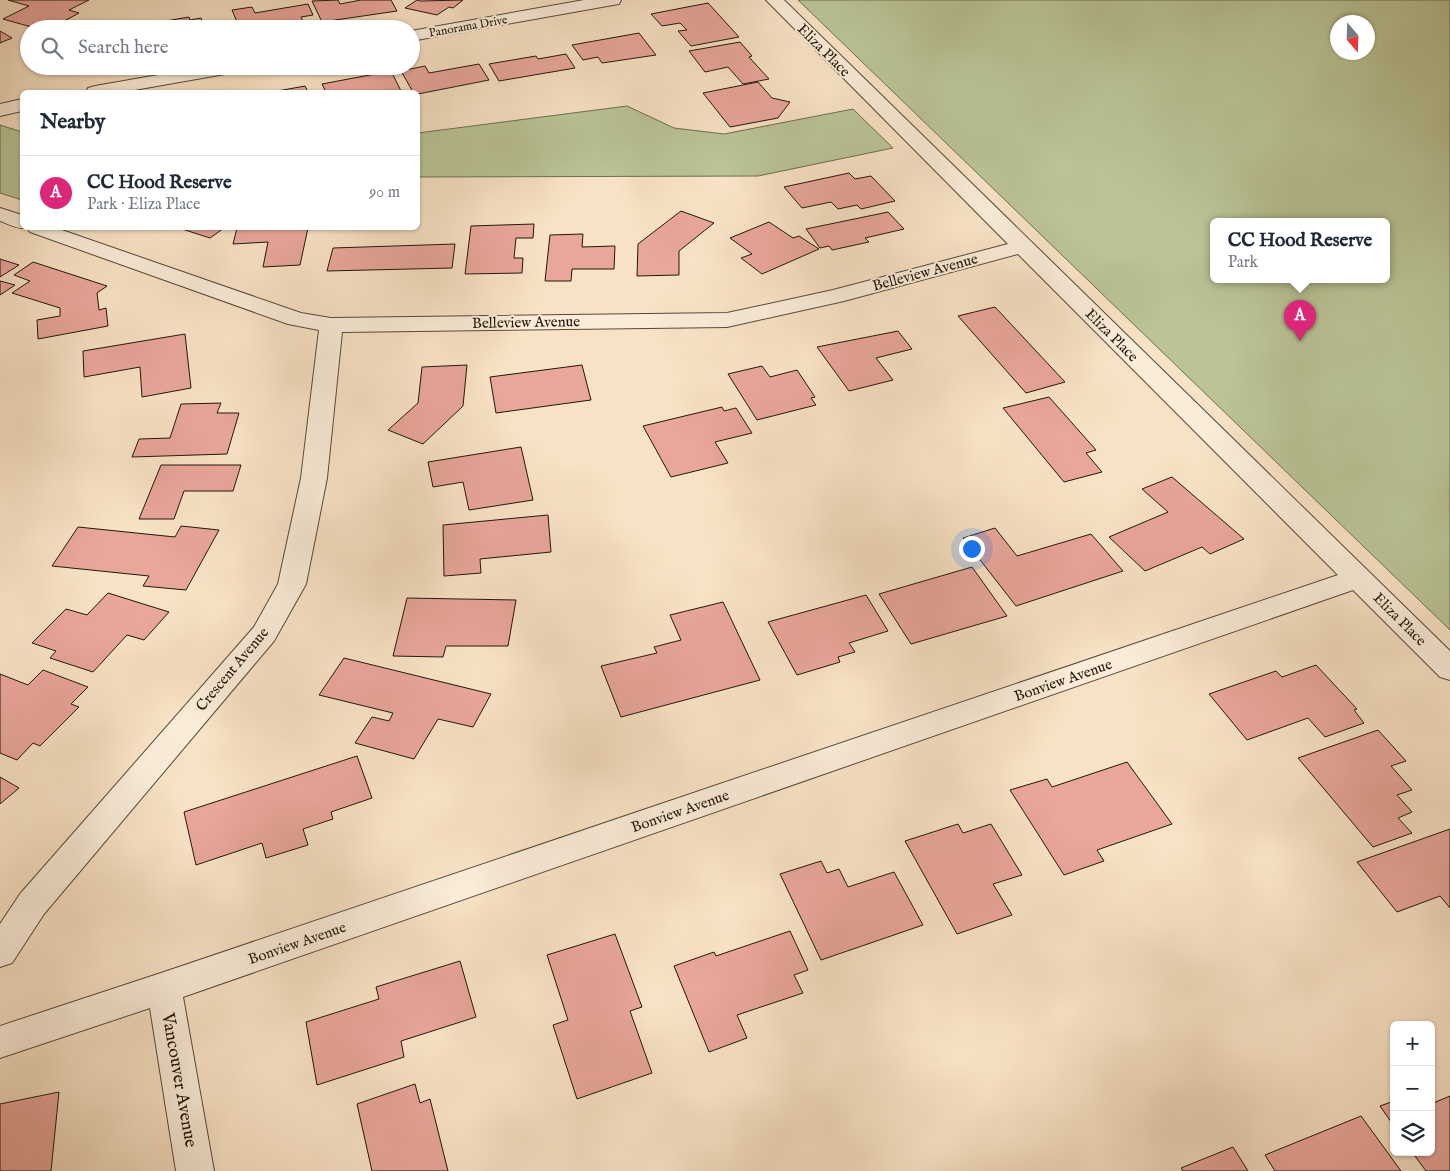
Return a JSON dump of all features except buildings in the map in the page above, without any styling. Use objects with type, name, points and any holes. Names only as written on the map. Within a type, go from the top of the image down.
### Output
[{"type":"street","name":"Panorama Drive","points":[[420,34],[613,0]]},
{"type":"street","name":"Eliza Place","points":[[774,0],[1450,669]]},
{"type":"street","points":[[106,90],[191,75]]},
{"type":"street","points":[[0,110],[20,106]]},
{"type":"street","points":[[0,214],[20,221]]},
{"type":"street","name":"Belleview Avenue","points":[[43,230],[296,319],[331,325],[727,320],[836,296],[1023,246]]},
{"type":"street","name":"Crescent Avenue","points":[[0,952],[32,904],[264,634],[292,584],[314,478],[331,325]]},
{"type":"street","name":"Bonview Avenue","points":[[0,1042],[164,988],[1358,578]]},
{"type":"street","name":"Vancouver Avenue","points":[[164,988],[195,1171]]},
{"type":"green space","points":[[798,0],[1450,0],[1450,630]]},
{"type":"green space","points":[[627,106],[674,128],[724,134],[853,109],[893,148],[758,176],[420,177],[420,133]]},
{"type":"green space","points":[[0,125],[20,131],[20,199],[0,193]]},
{"type":"place","name":"CC Hood Reserve","points":[[1300,341]]}]
